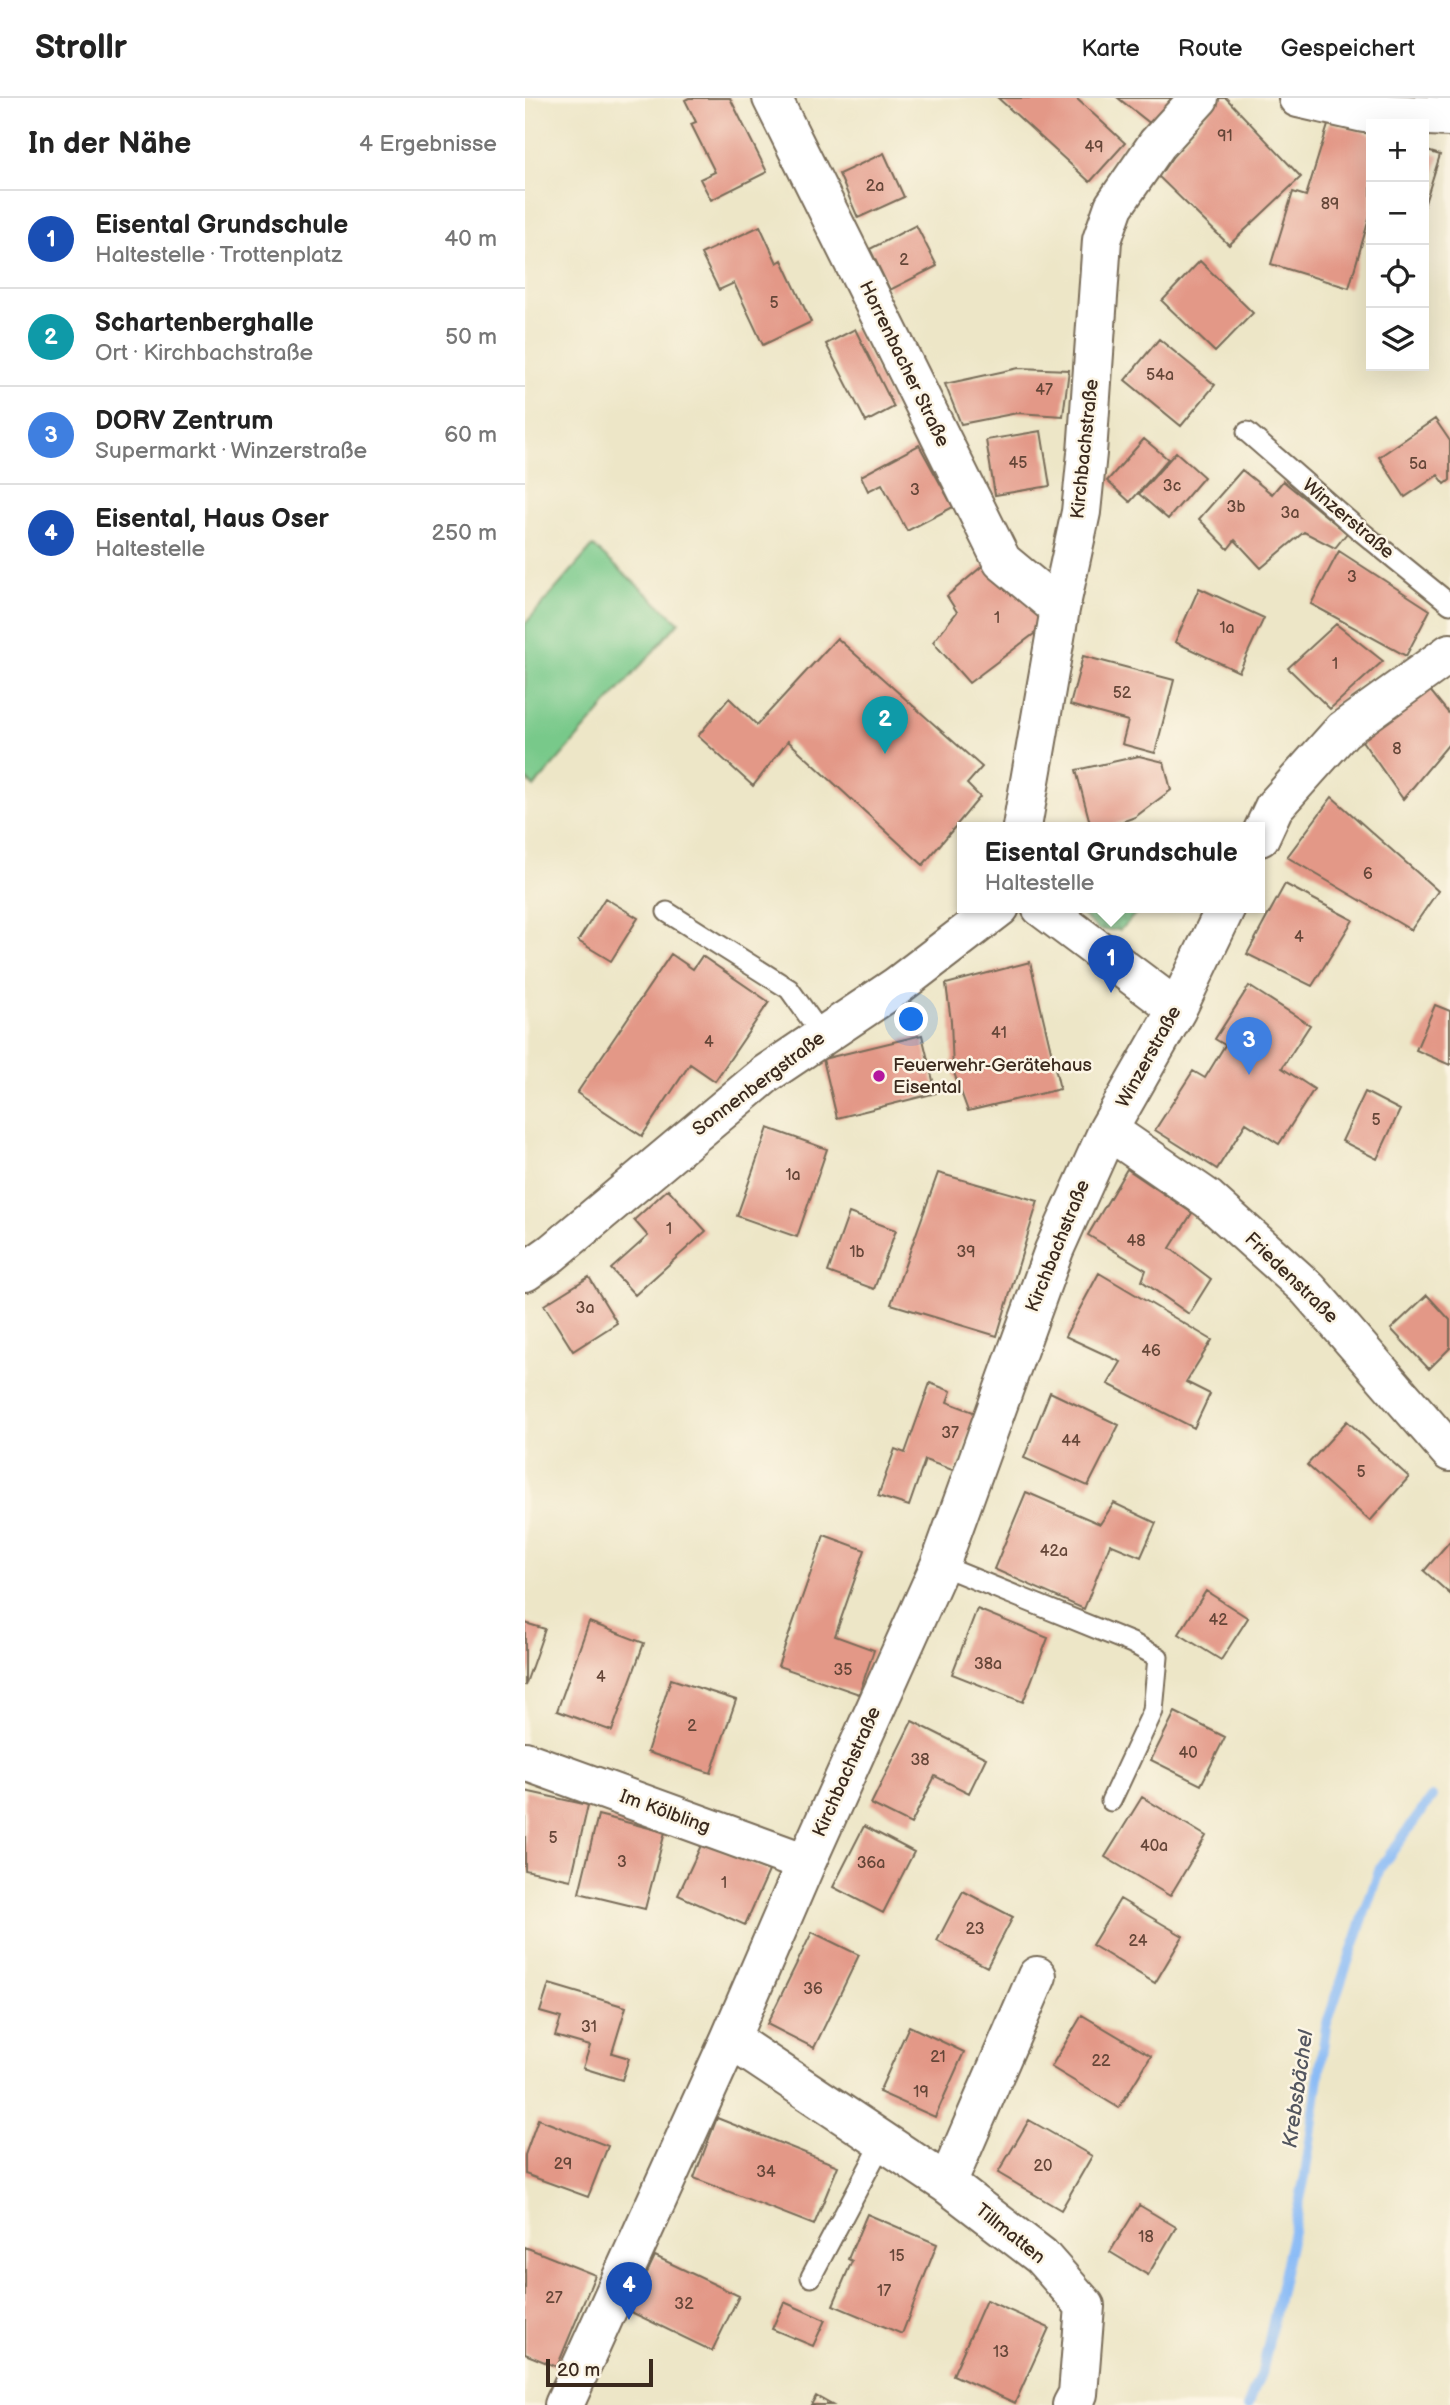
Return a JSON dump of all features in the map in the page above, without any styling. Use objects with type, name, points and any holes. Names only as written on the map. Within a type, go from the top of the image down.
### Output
[{"type":"street","name":"Horrenbacher Straße","points":[[772,98],[1002,561],[1061,609]]},
{"type":"street","name":"Kirchbachstraße","points":[[1023,822],[1081,512],[1102,240],[1114,206],[1157,144],[1199,98]]},
{"type":"street","points":[[1298,98],[1364,113],[1450,117]]},
{"type":"street","points":[[1265,826],[1274,807],[1343,730],[1450,653]]},
{"type":"street","name":"Sonnenbergstraße","points":[[525,1272],[552,1253],[766,1074],[897,986],[992,913]]},
{"type":"street","points":[[1049,913],[1177,1009]]},
{"type":"street","name":"Winzerstraße","points":[[1108,1130],[1177,1009],[1223,913]]},
{"type":"street","name":"Kirchbachstraße","points":[[564,2405],[940,1565],[1054,1250],[1108,1130]]},
{"type":"street","name":"Friedenstraße","points":[[1108,1130],[1208,1199],[1308,1289],[1450,1450]]},
{"type":"street","name":"Im Kölbling","points":[[525,1762],[806,1863]]},
{"type":"street","points":[[947,2185],[1037,1976]]},
{"type":"street","name":"Tillmatten","points":[[730,2039],[947,2185],[1041,2256],[1085,2306],[1078,2394],[1072,2405]]},
{"type":"lane","name":"Winzerstraße","points":[[1247,432],[1358,529],[1450,604]]},
{"type":"lane","points":[[667,912],[789,989],[823,1035]]},
{"type":"lane","points":[[940,1565],[1132,1643],[1158,1657],[1153,1711],[1111,1801]]},
{"type":"lane","points":[[811,2277],[883,2141]]},
{"type":"green space","points":[[593,546],[679,622],[534,787],[525,778],[525,624]]},
{"type":"green space","points":[[1080,913],[1136,913],[1120,930],[1099,930]]},
{"type":"building","points":[[730,98],[767,172],[711,200],[700,179],[715,172],[691,124],[696,122],[685,100]]},
{"type":"building","points":[[998,98],[1076,98],[1125,143],[1090,182]]},
{"type":"building","points":[[1118,98],[1172,98],[1151,124]]},
{"type":"building","points":[[1220,98],[1226,98],[1301,177],[1229,245],[1156,174]]},
{"type":"building","points":[[1329,122],[1366,133],[1366,229],[1349,288],[1271,264],[1293,192],[1306,196]]},
{"type":"building","points":[[1429,152],[1440,155],[1429,190]]},
{"type":"building","points":[[884,153],[904,197],[858,218],[839,174]]},
{"type":"building","points":[[916,225],[937,266],[890,290],[870,249]]},
{"type":"building","points":[[760,226],[777,263],[782,260],[811,322],[763,345],[734,283],[719,290],[701,254]]},
{"type":"building","points":[[1200,261],[1253,313],[1215,352],[1162,301]]},
{"type":"building","points":[[855,329],[894,407],[866,422],[826,344]]},
{"type":"building","points":[[1159,339],[1215,385],[1181,426],[1125,380]]},
{"type":"building","points":[[1019,368],[1069,370],[1063,416],[1017,413],[961,424],[945,384]]},
{"type":"building","points":[[1435,419],[1450,441],[1450,480],[1445,484],[1438,475],[1405,497],[1379,457]]},
{"type":"building","points":[[1041,431],[1050,486],[995,495],[986,440]]},
{"type":"building","points":[[1144,439],[1168,459],[1130,502],[1107,481]]},
{"type":"building","points":[[919,445],[953,507],[907,531],[882,484],[868,491],[861,476]]},
{"type":"building","points":[[1176,452],[1204,477],[1168,519],[1139,494]]},
{"type":"building","points":[[1242,470],[1272,494],[1283,481],[1347,533],[1335,548],[1304,532],[1261,568],[1235,540],[1228,549],[1199,519]]},
{"type":"building","points":[[1339,551],[1430,610],[1406,656],[1311,604]]},
{"type":"building","points":[[993,557],[1047,624],[969,683],[933,642],[957,612],[947,596]]},
{"type":"building","points":[[1199,588],[1264,618],[1239,672],[1175,642]]},
{"type":"building","points":[[1336,624],[1383,661],[1330,709],[1288,668]]},
{"type":"building","points":[[837,638],[982,767],[967,784],[980,797],[923,865],[788,741],[753,786],[698,736],[729,698],[757,725]]},
{"type":"building","points":[[1083,656],[1174,680],[1155,753],[1122,744],[1128,721],[1070,705]]},
{"type":"building","points":[[1429,689],[1450,715],[1450,748],[1448,745],[1403,799],[1360,738]]},
{"type":"building","points":[[1139,756],[1164,762],[1171,790],[1135,817],[1122,822],[1090,822],[1076,770]]},
{"type":"building","points":[[1332,797],[1438,891],[1411,930],[1287,857]]},
{"type":"building","points":[[1285,884],[1353,920],[1312,986],[1247,954]]},
{"type":"building","points":[[605,898],[638,918],[611,961],[578,941]]},
{"type":"building","points":[[671,954],[693,969],[702,956],[769,1002],[715,1081],[690,1064],[642,1136],[577,1093]]},
{"type":"building","points":[[1030,962],[1060,1089],[968,1111],[953,1070],[946,984]]},
{"type":"building","points":[[1249,986],[1310,1025],[1282,1068],[1314,1089],[1279,1144],[1246,1123],[1217,1169],[1155,1130],[1193,1071],[1205,1078],[1225,1045],[1215,1039]]},
{"type":"building","points":[[1435,1005],[1450,1011],[1450,1065],[1416,1050]]},
{"type":"building","name":"Feuerwehr-Gerätehaus Eisental","points":[[922,1035],[936,1093],[837,1118],[823,1059]]},
{"type":"building","points":[[1365,1092],[1400,1110],[1377,1159],[1342,1141]]},
{"type":"building","points":[[768,1128],[827,1149],[797,1237],[737,1216]]},
{"type":"building","points":[[1127,1169],[1192,1213],[1170,1248],[1211,1279],[1189,1314],[1142,1281],[1146,1270],[1088,1235]]},
{"type":"building","points":[[938,1173],[1038,1201],[997,1336],[891,1304]]},
{"type":"building","points":[[668,1189],[706,1231],[635,1295],[611,1269],[648,1236],[634,1220]]},
{"type":"building","points":[[849,1213],[896,1230],[874,1289],[828,1272]]},
{"type":"building","points":[[1099,1273],[1212,1340],[1186,1382],[1210,1394],[1194,1428],[1108,1384],[1121,1362],[1065,1336]]},
{"type":"building","points":[[589,1277],[617,1323],[573,1351],[544,1305]]},
{"type":"building","points":[[1427,1295],[1450,1320],[1450,1348],[1429,1369],[1391,1329]]},
{"type":"building","points":[[930,1383],[951,1391],[947,1402],[976,1413],[955,1471],[925,1460],[909,1506],[878,1496],[895,1449],[905,1453]]},
{"type":"building","points":[[1050,1392],[1119,1425],[1088,1486],[1024,1458]]},
{"type":"building","points":[[1347,1421],[1409,1477],[1370,1521],[1307,1465]]},
{"type":"building","points":[[1026,1492],[1100,1524],[1114,1503],[1156,1523],[1141,1557],[1110,1544],[1084,1609],[994,1569]]},
{"type":"building","points":[[824,1535],[865,1550],[835,1636],[874,1650],[859,1694],[778,1666]]},
{"type":"building","points":[[1450,1541],[1450,1594],[1424,1571]]},
{"type":"building","points":[[1206,1591],[1248,1618],[1221,1660],[1179,1634]]},
{"type":"building","points":[[977,1609],[1048,1638],[1023,1702],[952,1674]]},
{"type":"building","points":[[589,1622],[644,1643],[612,1731],[557,1711]]},
{"type":"building","points":[[525,1623],[545,1629],[525,1686]]},
{"type":"building","points":[[671,1679],[736,1700],[711,1773],[647,1752]]},
{"type":"building","points":[[1175,1712],[1225,1737],[1201,1785],[1151,1760]]},
{"type":"building","points":[[912,1721],[986,1758],[969,1793],[935,1776],[911,1824],[871,1804]]},
{"type":"building","points":[[525,1791],[588,1805],[571,1880],[525,1870]]},
{"type":"building","points":[[1142,1797],[1206,1836],[1170,1896],[1105,1857]]},
{"type":"building","points":[[598,1815],[665,1832],[645,1909],[579,1893]]},
{"type":"building","points":[[864,1826],[914,1852],[883,1913],[833,1887]]},
{"type":"building","points":[[703,1841],[769,1871],[745,1925],[678,1895]]},
{"type":"building","points":[[963,1891],[1013,1917],[987,1967],[937,1941]]},
{"type":"building","points":[[1120,1899],[1183,1936],[1155,1983],[1092,1945]]},
{"type":"building","points":[[812,1932],[859,1955],[814,2048],[767,2024]]},
{"type":"building","points":[[549,1984],[626,2007],[612,2053],[629,2058],[622,2080],[583,2068],[590,2046],[555,2036],[561,2018],[540,2012]]},
{"type":"building","points":[[1082,2015],[1151,2056],[1119,2108],[1051,2067]]},
{"type":"building","points":[[909,2026],[964,2052],[935,2117],[879,2092]]},
{"type":"building","points":[[717,2118],[838,2166],[814,2225],[694,2178]]},
{"type":"building","points":[[538,2119],[608,2146],[588,2197],[525,2174],[525,2155]]},
{"type":"building","points":[[1029,2120],[1092,2156],[1061,2210],[998,2173]]},
{"type":"building","points":[[1139,2205],[1176,2227],[1148,2275],[1110,2252]]},
{"type":"building","points":[[867,2214],[937,2244],[902,2334],[833,2305],[852,2261],[848,2259]]},
{"type":"building","points":[[525,2247],[595,2275],[557,2367],[525,2354]]},
{"type":"building","points":[[655,2256],[739,2296],[712,2351],[629,2311]]},
{"type":"building","points":[[986,2300],[1049,2328],[1015,2403],[953,2375]]},
{"type":"building","points":[[784,2302],[825,2320],[813,2346],[772,2329]]},
{"type":"building","points":[[816,2396],[832,2405],[811,2405]]},
{"type":"waterway","name":"Krebsbächel","points":[[1248,2405],[1263,2368],[1305,2176],[1326,2026],[1380,1868],[1432,1797]]},
{"type":"place","name":"Schartenberghalle","points":[[885,754]]},
{"type":"place","name":"Eisental Grundschule","points":[[1111,993]]},
{"type":"place","name":"DORV Zentrum","points":[[1249,1075]]},
{"type":"place","name":"Feuerwehr-Gerätehaus Eisental","points":[[879,1076]]},
{"type":"place","name":"Eisental, Haus Oser","points":[[629,2320]]}]
